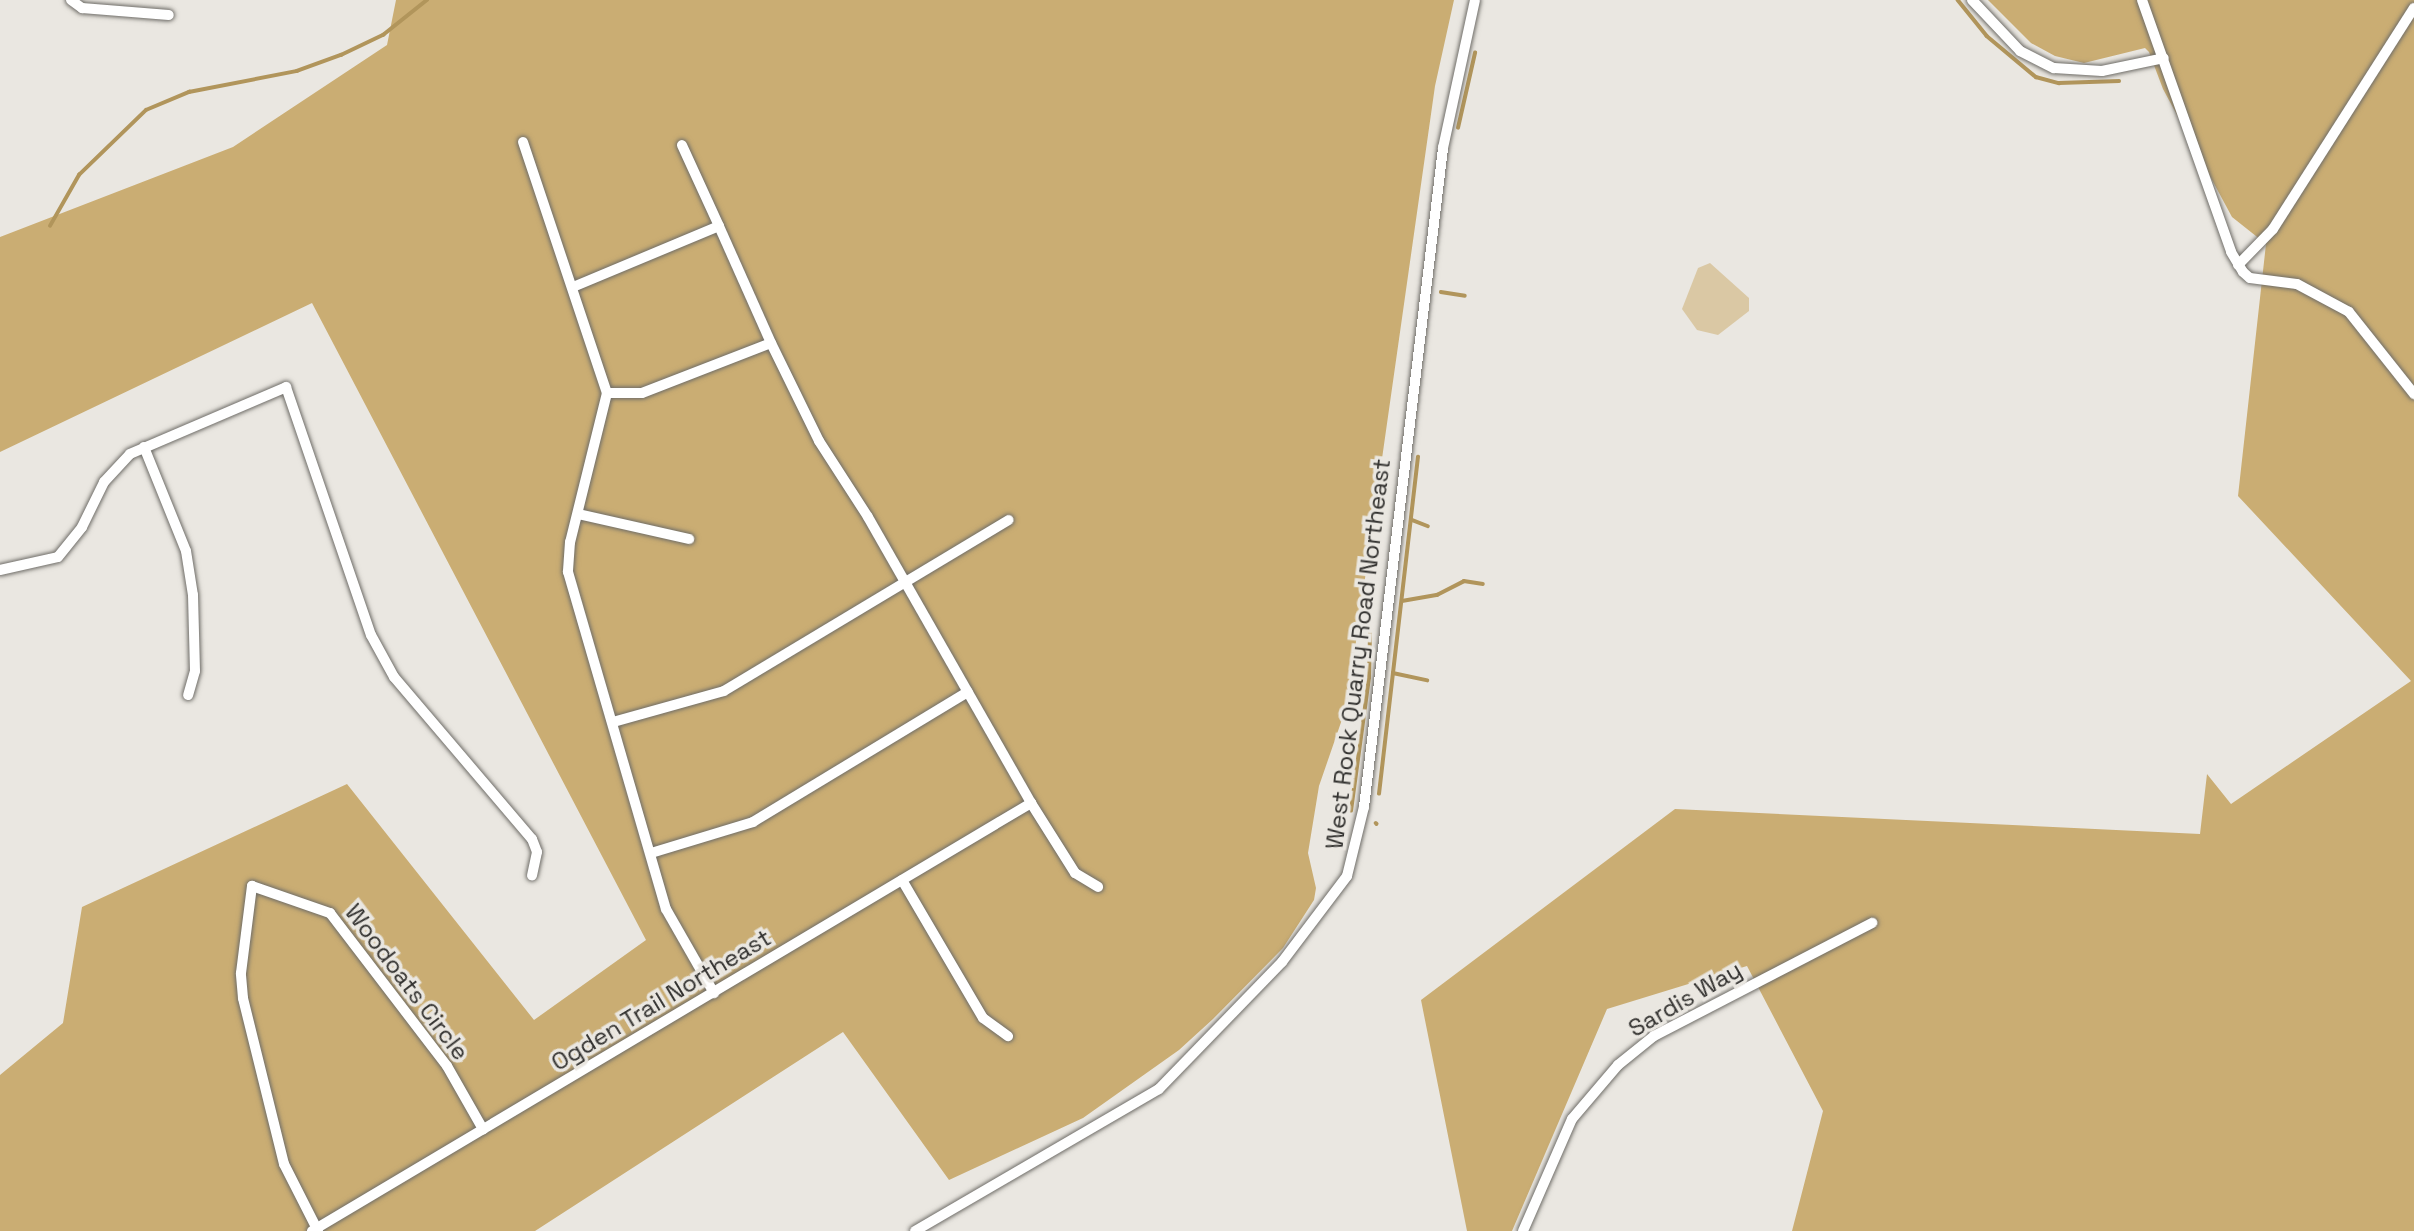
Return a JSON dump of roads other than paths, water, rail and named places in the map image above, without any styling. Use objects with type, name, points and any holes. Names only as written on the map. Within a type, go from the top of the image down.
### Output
[{"type":"street","points":[[71,0],[82,8],[169,15]]},
{"type":"street","name":"West Rock Quarry Road Northeast","points":[[915,1231],[1159,1089],[1282,962],[1347,876],[1364,807],[1443,148],[1475,0]]},
{"type":"street","points":[[1972,0],[2020,51],[2054,68],[2102,71],[2164,58]]},
{"type":"street","points":[[2143,0],[2238,265],[2250,278],[2297,284],[2349,312],[2414,394]]},
{"type":"street","points":[[2238,265],[2273,229],[2414,8]]},
{"type":"street","points":[[523,142],[607,393],[578,514],[568,572],[666,909],[714,993]]},
{"type":"street","points":[[682,145],[771,343],[819,441],[907,585],[1031,803],[1075,873],[1098,887]]},
{"type":"street","points":[[573,287],[719,226]]},
{"type":"street","points":[[607,393],[642,393],[771,343]]},
{"type":"street","points":[[0,570],[58,557],[71,544],[91,502],[115,467],[144,447],[286,387],[371,635],[394,677],[532,839],[537,852],[532,875]]},
{"type":"street","points":[[144,447],[188,562],[195,671],[188,695]]},
{"type":"street","points":[[578,514],[689,539]]},
{"type":"street","points":[[613,722],[724,691],[907,585],[1009,520]]},
{"type":"street","points":[[651,853],[753,822],[968,692]]},
{"type":"street","name":"Ogden Trail Northeast","points":[[316,1230],[1031,803]]},
{"type":"street","points":[[902,880],[983,1018],[1008,1036]]},
{"type":"street","name":"Woodoats Circle","points":[[316,1230],[284,1164],[243,998],[241,973],[252,886],[330,913],[447,1066],[483,1129]]},
{"type":"street","name":"Sardis Way","points":[[1523,1231],[1572,1119],[1618,1065],[1654,1036],[1872,923]]},
{"type":"waterway","points":[[50,226],[79,175],[146,110],[189,92],[297,71],[341,55],[383,35],[427,0]]},
{"type":"waterway","points":[[1958,0],[1987,36],[2036,77],[2059,83],[2119,81]]},
{"type":"waterway","points":[[1458,128],[1475,53]]},
{"type":"waterway","points":[[1441,292],[1465,296]]},
{"type":"waterway","points":[[1379,794],[1418,457]]},
{"type":"waterway","points":[[1412,520],[1428,526]]},
{"type":"waterway","points":[[1402,601],[1437,595],[1464,581],[1483,584]]},
{"type":"waterway","points":[[1351,811],[1369,678],[1370,633]]},
{"type":"waterway","points":[[1393,673],[1427,680]]}]
